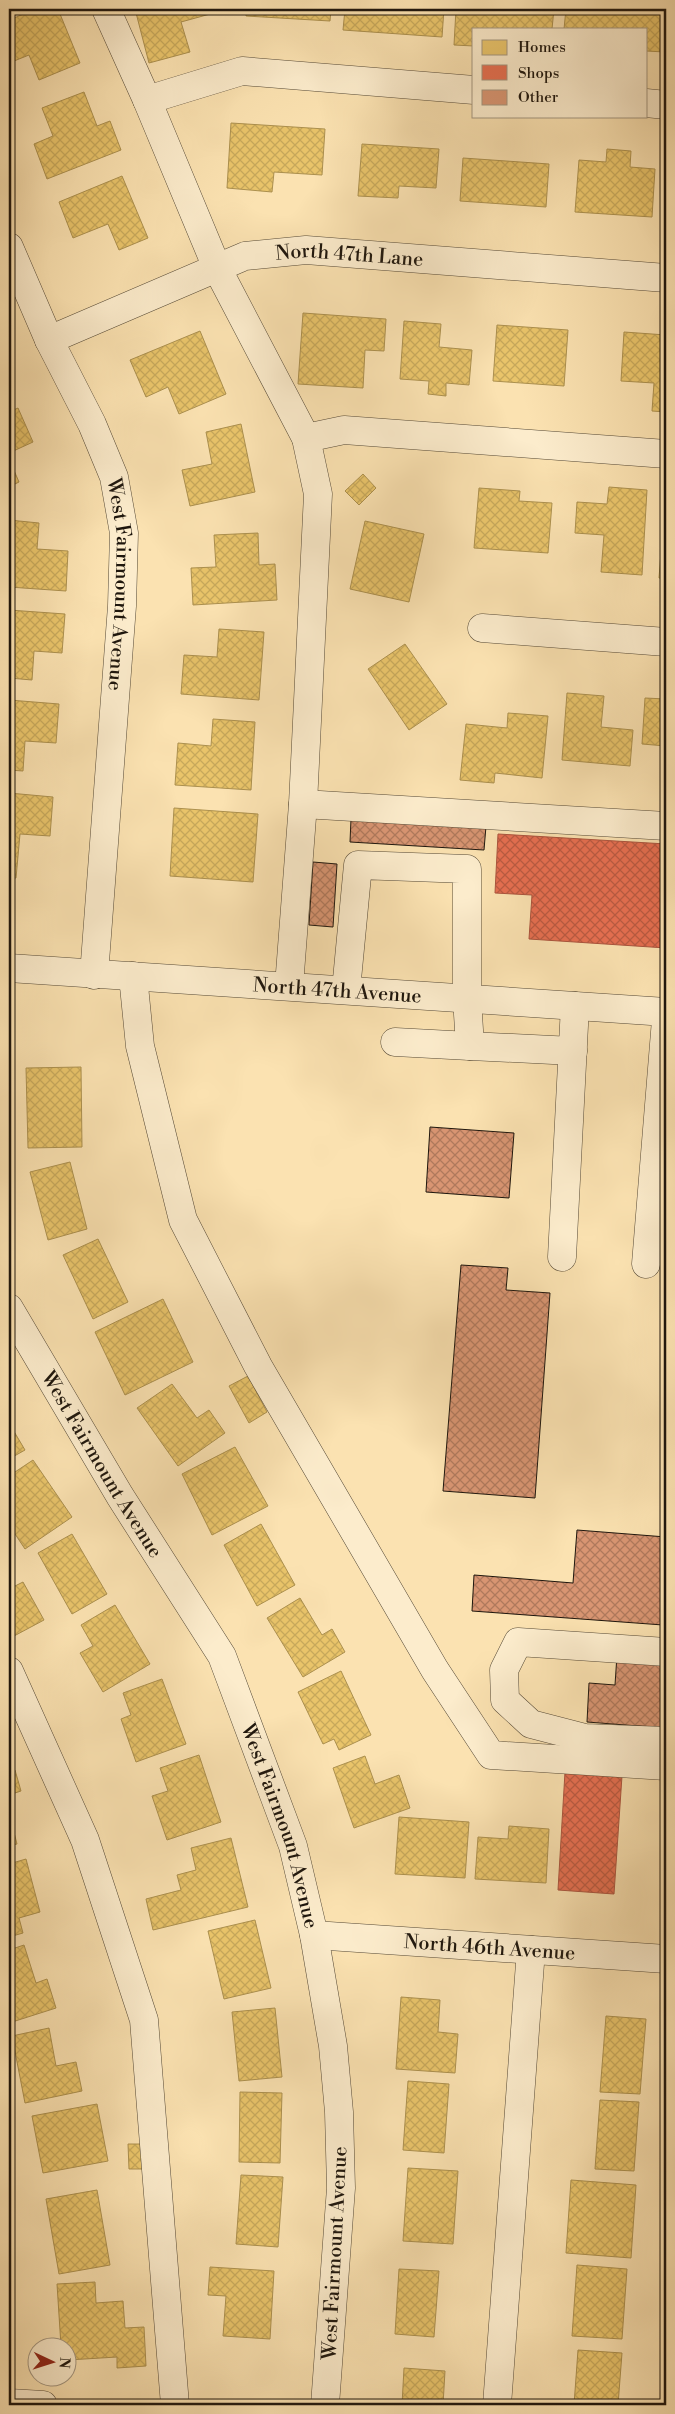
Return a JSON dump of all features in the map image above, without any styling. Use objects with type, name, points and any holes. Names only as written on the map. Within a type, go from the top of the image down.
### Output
[{"type":"street","points":[[106,9],[147,100],[217,268],[306,438],[318,494],[303,804],[289,986]]},
{"type":"street","points":[[147,100],[242,71],[472,90]]},
{"type":"street","points":[[648,103],[666,105]]},
{"type":"street","name":"West Fairmount Avenue","points":[[9,247],[49,340],[92,424],[114,478],[124,533],[120,634],[94,975]]},
{"type":"street","name":"North 47th Lane","points":[[49,340],[245,256],[306,250],[666,278]]},
{"type":"street","points":[[306,438],[344,430],[666,454]]},
{"type":"street","points":[[482,628],[666,642]]},
{"type":"street","points":[[303,804],[666,826]]},
{"type":"street","points":[[346,990],[358,865],[468,870],[470,1046]]},
{"type":"street","name":"North 47th Avenue","points":[[9,968],[666,1012]]},
{"type":"street","points":[[133,976],[140,1046],[182,1220],[258,1366],[435,1670],[492,1755],[666,1766]]},
{"type":"street","points":[[562,1257],[575,1006]]},
{"type":"street","points":[[646,1264],[666,1020]]},
{"type":"street","points":[[395,1042],[573,1052]]},
{"type":"street","name":"West Fairmount Avenue","points":[[9,1308],[120,1496],[222,1656],[293,1846],[314,1935],[333,2046],[339,2112],[341,2188],[326,2405]]},
{"type":"street","points":[[666,1652],[518,1642],[504,1670],[505,1700],[531,1724],[585,1738],[666,1741]]},
{"type":"street","points":[[9,1671],[85,1840],[144,2020],[174,2405]]},
{"type":"street","name":"North 46th Avenue","points":[[314,1935],[666,1959]]},
{"type":"street","points":[[497,2405],[531,1950]]},
{"type":"street","points":[[9,2402],[43,2405]]},
{"type":"building: Homes","points":[[36,9],[58,9],[80,63],[39,80],[29,55],[9,63],[9,20]]},
{"type":"building: Homes","points":[[135,9],[220,9],[221,11],[181,22],[190,52],[149,63]]},
{"type":"building: Homes","points":[[246,9],[331,9],[330,21],[246,16]]},
{"type":"building: Homes","points":[[345,9],[444,9],[442,37],[343,30]]},
{"type":"building: Homes","points":[[456,9],[554,9],[552,28],[472,28],[472,46],[454,45]]},
{"type":"building: Homes","points":[[566,9],[666,9],[665,52],[648,51],[648,28],[564,28]]},
{"type":"building: Homes","points":[[84,92],[97,126],[110,121],[121,150],[47,179],[34,144],[53,136],[42,108]]},
{"type":"building: Homes","points":[[231,123],[325,129],[322,175],[274,172],[272,192],[227,188]]},
{"type":"building: Homes","points":[[362,144],[439,149],[436,188],[399,186],[398,198],[358,196]]},
{"type":"building: Homes","points":[[607,149],[631,151],[630,167],[655,169],[652,217],[575,212],[579,160],[606,162]]},
{"type":"building: Homes","points":[[463,158],[549,164],[546,207],[460,201]]},
{"type":"building: Homes","points":[[122,176],[148,238],[119,250],[108,224],[73,238],[59,202]]},
{"type":"building: Homes","points":[[303,313],[386,319],[384,351],[365,350],[363,388],[298,384]]},
{"type":"building: Homes","points":[[404,321],[441,324],[439,347],[472,350],[469,385],[446,383],[446,396],[428,394],[429,381],[400,379]]},
{"type":"building: Homes","points":[[497,325],[568,330],[564,386],[493,381]]},
{"type":"building: Homes","points":[[200,331],[226,394],[179,414],[168,387],[146,397],[130,360]]},
{"type":"building: Homes","points":[[624,332],[666,335],[666,412],[652,411],[654,383],[621,381]]},
{"type":"building: Homes","points":[[18,408],[33,442],[9,453],[9,412]]},
{"type":"building: Homes","points":[[241,424],[255,492],[190,506],[182,470],[212,464],[206,432]]},
{"type":"building: Homes","points":[[9,459],[19,482],[9,487]]},
{"type":"building: Homes","points":[[363,474],[376,488],[359,505],[345,491]]},
{"type":"building: Homes","points":[[609,487],[647,490],[642,575],[601,572],[604,535],[575,533],[577,502],[607,504]]},
{"type":"building: Homes","points":[[479,488],[520,491],[519,501],[552,503],[548,553],[474,548]]},
{"type":"building: Homes","points":[[666,501],[666,579],[659,578]]},
{"type":"building: Homes","points":[[9,520],[39,523],[37,549],[68,551],[66,591],[9,587]]},
{"type":"building: Homes","points":[[365,521],[424,534],[409,602],[350,589]]},
{"type":"building: Homes","points":[[258,533],[259,565],[275,564],[277,600],[193,605],[191,568],[216,567],[214,535]]},
{"type":"building: Homes","points":[[9,610],[65,614],[62,653],[34,651],[32,680],[9,678]]},
{"type":"building: Homes","points":[[219,629],[264,632],[259,700],[181,694],[184,655],[217,657]]},
{"type":"building: Homes","points":[[405,644],[447,704],[409,730],[368,669]]},
{"type":"building: Homes","points":[[567,693],[604,696],[601,727],[633,730],[630,766],[562,760]]},
{"type":"building: Homes","points":[[645,698],[666,699],[666,746],[642,744]]},
{"type":"building: Homes","points":[[9,700],[59,704],[56,743],[25,741],[23,771],[9,770]]},
{"type":"building: Homes","points":[[508,713],[548,716],[542,778],[495,773],[494,783],[460,780],[466,724],[507,728]]},
{"type":"building: Homes","points":[[213,719],[255,722],[251,790],[175,785],[178,743],[211,746]]},
{"type":"building: Homes","points":[[9,793],[53,797],[50,836],[20,834],[16,878],[9,878]]},
{"type":"building: Homes","points":[[174,808],[258,814],[253,882],[170,876]]},
{"type":"building: Homes","points":[[81,1067],[82,1147],[28,1148],[26,1068]]},
{"type":"building: Homes","points":[[70,1162],[87,1229],[48,1240],[30,1172]]},
{"type":"building: Homes","points":[[98,1239],[128,1302],[93,1319],[63,1255]]},
{"type":"building: Homes","points":[[163,1299],[193,1362],[125,1395],[95,1332]]},
{"type":"building: Homes","points":[[248,1376],[267,1412],[249,1423],[229,1386]]},
{"type":"building: Homes","points":[[172,1384],[197,1418],[209,1410],[225,1433],[178,1466],[137,1408]]},
{"type":"building: Homes","points":[[9,1423],[25,1450],[9,1459]]},
{"type":"building: Homes","points":[[235,1447],[268,1506],[212,1535],[182,1474]]},
{"type":"building: Homes","points":[[33,1460],[72,1517],[25,1549],[9,1525],[9,1507],[14,1504],[9,1496],[9,1476]]},
{"type":"building: Homes","points":[[261,1524],[295,1585],[257,1606],[224,1545]]},
{"type":"building: Homes","points":[[72,1534],[107,1594],[72,1614],[38,1553]]},
{"type":"building: Homes","points":[[23,1582],[44,1620],[14,1636],[9,1626],[9,1589]]},
{"type":"building: Homes","points":[[300,1598],[322,1635],[332,1629],[345,1652],[303,1677],[267,1618]]},
{"type":"building: Homes","points":[[115,1605],[150,1664],[103,1692],[80,1653],[93,1646],[81,1625]]},
{"type":"building: Homes","points":[[341,1671],[371,1735],[339,1750],[334,1739],[323,1744],[298,1692]]},
{"type":"building: Homes","points":[[162,1679],[186,1744],[136,1762],[121,1719],[131,1715],[123,1693]]},
{"type":"building: Homes","points":[[199,1755],[221,1822],[167,1840],[152,1796],[168,1791],[160,1768]]},
{"type":"building: Homes","points":[[365,1756],[375,1784],[399,1775],[410,1808],[354,1828],[333,1768]]},
{"type":"building: Homes","points":[[15,1770],[21,1791],[9,1795],[9,1771]]},
{"type":"building: Homes","points":[[9,1813],[17,1844],[9,1846]]},
{"type":"building: Homes","points":[[399,1817],[469,1822],[465,1878],[395,1874]]},
{"type":"building: Homes","points":[[509,1826],[549,1829],[546,1883],[475,1879],[478,1837],[508,1839]]},
{"type":"building: Homes","points":[[231,1838],[248,1907],[153,1930],[146,1899],[181,1890],[177,1875],[196,1870],[191,1848]]},
{"type":"building: Homes","points":[[26,1859],[40,1912],[19,1918],[23,1933],[9,1937],[9,1864]]},
{"type":"building: Homes","points":[[255,1920],[271,1988],[224,1999],[208,1931]]},
{"type":"building: Homes","points":[[24,1945],[36,1983],[47,1979],[56,2008],[9,2023],[9,1950]]},
{"type":"building: Homes","points":[[401,1997],[440,2000],[438,2032],[458,2034],[455,2073],[396,2069]]},
{"type":"building: Homes","points":[[275,2008],[282,2077],[239,2081],[232,2012]]},
{"type":"building: Homes","points":[[606,2016],[646,2019],[640,2094],[600,2092]]},
{"type":"building: Homes","points":[[49,2028],[56,2066],[76,2062],[82,2091],[25,2103],[12,2036]]},
{"type":"building: Homes","points":[[408,2081],[449,2084],[444,2153],[403,2150]]},
{"type":"building: Homes","points":[[240,2092],[282,2093],[280,2163],[239,2162]]},
{"type":"building: Homes","points":[[600,2100],[639,2102],[634,2171],[595,2169]]},
{"type":"building: Homes","points":[[97,2104],[108,2161],[43,2173],[32,2116]]},
{"type":"building: Homes","points":[[128,2144],[144,2144],[145,2169],[129,2169]]},
{"type":"building: Homes","points":[[408,2168],[458,2171],[453,2244],[403,2241]]},
{"type":"building: Homes","points":[[241,2175],[283,2177],[278,2247],[236,2244]]},
{"type":"building: Homes","points":[[571,2180],[636,2185],[631,2258],[566,2253]]},
{"type":"building: Homes","points":[[97,2190],[110,2265],[59,2274],[46,2199]]},
{"type":"building: Homes","points":[[577,2265],[627,2269],[622,2339],[572,2336]]},
{"type":"building: Homes","points":[[210,2267],[274,2271],[270,2339],[223,2336],[226,2296],[208,2295]]},
{"type":"building: Homes","points":[[399,2269],[439,2271],[434,2337],[395,2334]]},
{"type":"building: Homes","points":[[95,2282],[96,2303],[123,2301],[125,2328],[144,2327],[146,2366],[117,2368],[117,2357],[78,2359],[78,2336],[60,2336],[57,2284]]},
{"type":"building: Homes","points":[[578,2350],[622,2353],[618,2405],[574,2405]]},
{"type":"building: Homes","points":[[404,2368],[445,2371],[443,2405],[402,2405]]},
{"type":"building: Shops","points":[[498,834],[666,844],[666,948],[529,939],[532,895],[495,893]]},
{"type":"building: Shops","points":[[565,1772],[622,1776],[614,1894],[558,1890]]},
{"type":"building: Other","points":[[351,819],[486,826],[484,850],[350,842]]},
{"type":"building: Other","points":[[313,862],[337,864],[333,927],[309,925]]},
{"type":"building: Other","points":[[430,1127],[514,1133],[509,1198],[426,1192]]},
{"type":"building: Other","points":[[461,1265],[508,1268],[506,1290],[550,1293],[535,1498],[443,1491]]},
{"type":"building: Other","points":[[577,1530],[666,1537],[663,1625],[472,1611],[474,1575],[573,1583]]},
{"type":"building: Other","points":[[617,1655],[666,1658],[664,1728],[587,1722],[589,1683],[615,1685]]}]
